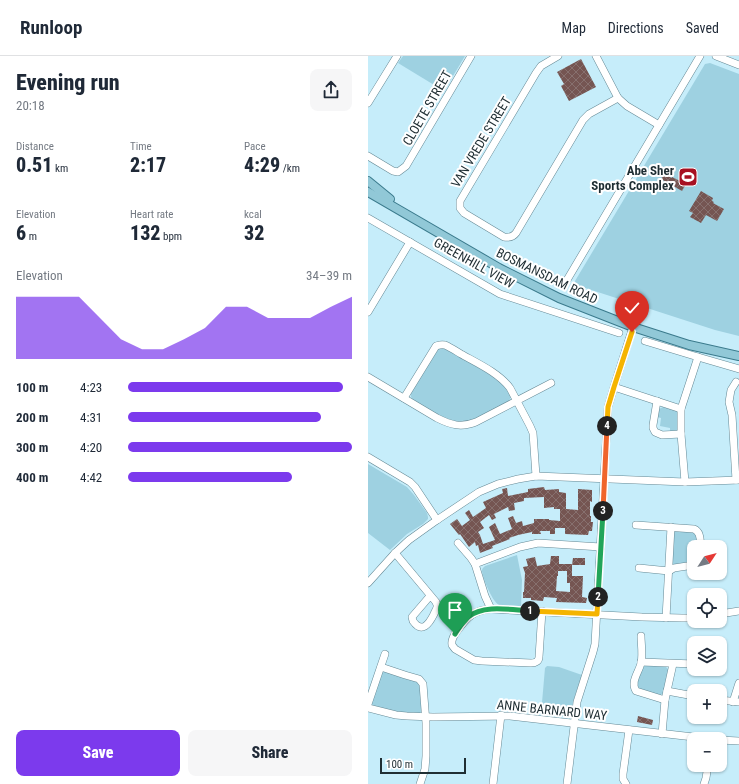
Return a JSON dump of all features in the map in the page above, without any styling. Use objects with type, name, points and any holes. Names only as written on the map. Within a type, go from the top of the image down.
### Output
[{"type":"main road","name":"BOSMANSDAM ROAD","points":[[368,181],[420,223]]},
{"type":"main road","name":"BOSMANSDAM ROAD","points":[[368,192],[499,268],[559,298],[633,327],[689,345],[739,356]]},
{"type":"street","points":[[368,103],[397,56]]},
{"type":"street","name":"CLOETE STREET","points":[[368,156],[393,171],[401,171],[408,164],[471,56]]},
{"type":"street","name":"VAN VREDE STREET","points":[[558,56],[541,66],[536,73],[460,201],[460,208],[464,213],[504,237],[512,237],[516,233],[583,120],[589,114],[618,98]]},
{"type":"street","points":[[596,56],[618,98],[627,106],[659,125]]},
{"type":"street","points":[[567,280],[700,56]]},
{"type":"street","points":[[716,56],[739,65]]},
{"type":"street","name":"GREENHILL VIEW","points":[[368,218],[500,294],[619,333]]},
{"type":"street","points":[[368,312],[410,242]]},
{"type":"street","points":[[567,784],[577,702],[594,652],[595,644],[608,407],[633,327]]},
{"type":"street","points":[[645,341],[739,368]]},
{"type":"street","points":[[404,398],[434,348],[438,345],[446,345],[498,376],[506,383],[533,433],[536,476]]},
{"type":"street","points":[[685,482],[681,434],[681,409],[698,357]]},
{"type":"street","points":[[368,377],[446,422],[456,426],[470,425],[551,383]]},
{"type":"street","points":[[368,583],[409,540],[479,492],[498,484],[536,476],[685,482],[737,480],[732,415],[729,402],[731,390],[736,382]]},
{"type":"street","points":[[614,387],[681,409]]},
{"type":"street","points":[[657,401],[653,425],[655,432],[662,435],[681,434]]},
{"type":"street","points":[[368,457],[410,482],[437,520]]},
{"type":"street","points":[[636,525],[696,529],[700,535],[700,540]]},
{"type":"street","points":[[666,618],[671,527]]},
{"type":"street","points":[[458,543],[475,564],[485,596],[491,609]]},
{"type":"street","points":[[475,564],[520,547],[538,543],[601,547]]},
{"type":"street","points":[[395,553],[430,596]]},
{"type":"street","points":[[639,568],[669,570],[687,566]]},
{"type":"street","points":[[542,611],[539,659],[536,662],[482,661],[470,658],[455,650],[452,645],[452,640],[464,621],[470,615],[478,611],[491,609],[542,611],[666,618],[687,618]]},
{"type":"street","points":[[727,613],[739,612]]},
{"type":"street","points":[[642,636],[641,662],[634,683],[635,689],[642,693],[665,700]]},
{"type":"street","points":[[368,704],[386,654]]},
{"type":"street","points":[[641,662],[687,664]]},
{"type":"street","points":[[662,734],[665,700],[673,664]]},
{"type":"street","points":[[381,667],[405,676],[419,679],[424,687],[426,717],[425,769],[420,784]]},
{"type":"street","points":[[736,702],[739,683]]},
{"type":"street","points":[[667,691],[687,695]]},
{"type":"street","name":"ANNE BARNARD WAY","points":[[368,708],[396,715],[426,717],[501,715],[687,737]]},
{"type":"street","points":[[493,784],[501,715]]},
{"type":"street","points":[[626,784],[623,779],[623,774],[629,730]]},
{"type":"street","points":[[727,740],[739,741]]},
{"type":"street","points":[[704,784],[707,772]]},
{"type":"shaded area","points":[[403,56],[465,56],[444,91],[398,63]]},
{"type":"shaded area","name":"Abe Sher Sports Complex","points":[[710,63],[739,74],[739,336],[715,330],[576,285],[575,281],[705,64]]},
{"type":"shaded area","points":[[444,347],[502,382],[511,397],[509,401],[472,421],[462,423],[443,418],[413,400],[411,393],[439,348]]},
{"type":"shaded area","points":[[663,407],[676,410],[678,412],[677,431],[670,432],[670,428],[660,426],[661,418],[657,417],[659,409]]},
{"type":"shaded area","points":[[368,464],[407,487],[427,513],[428,519],[423,524],[407,534],[390,550],[368,533]]},
{"type":"shaded area","points":[[676,530],[696,532],[697,540],[687,540],[687,564],[672,564],[673,533]]},
{"type":"shaded area","points":[[517,555],[522,580],[521,608],[502,606],[496,603],[488,590],[482,569],[485,566]]},
{"type":"shaded area","points":[[547,666],[559,667],[582,675],[573,701],[570,717],[541,714],[545,668]]},
{"type":"shaded area","points":[[643,666],[666,667],[669,670],[664,693],[660,695],[638,689],[636,682]]},
{"type":"shaded area","points":[[383,672],[420,684],[422,711],[418,714],[397,712],[374,707],[371,703]]},
{"type":"building","points":[[581,59],[596,87],[569,101],[561,86],[564,84],[557,72]]},
{"type":"building","points":[[664,174],[680,181],[679,183],[685,186],[682,191],[661,179]]},
{"type":"building","points":[[701,191],[713,198],[713,203],[724,209],[717,221],[706,215],[701,223],[690,217],[693,213],[689,211]]},
{"type":"building","points":[[544,487],[545,490],[559,489],[559,492],[566,493],[566,509],[578,510],[578,489],[592,490],[590,516],[591,522],[593,522],[592,531],[589,531],[588,535],[565,534],[565,528],[555,528],[555,534],[550,534],[550,531],[540,531],[541,534],[532,534],[532,532],[509,538],[510,539],[492,546],[493,548],[480,553],[478,545],[476,546],[475,542],[469,547],[460,534],[459,535],[450,524],[457,519],[462,526],[470,520],[465,513],[469,510],[473,517],[486,508],[483,502],[503,493],[502,489],[507,488],[508,496],[528,492],[528,489]],"holes":[[[544,497],[544,508],[554,507],[554,509],[560,509],[560,521],[534,519],[534,523],[523,526],[522,521],[516,523],[513,516],[508,518],[512,529],[500,534],[495,523],[489,527],[495,540],[483,544],[478,532],[484,528],[480,522],[489,515],[492,520],[496,518],[494,514],[508,507],[509,511],[515,510],[514,503],[524,501],[524,498]]]},
{"type":"building","points":[[551,556],[559,556],[559,564],[572,564],[572,576],[583,576],[582,597],[587,598],[586,603],[556,602],[557,598],[544,597],[543,601],[523,598],[525,573],[523,567],[528,566],[526,559],[535,557],[537,566],[550,564]],"holes":[[[558,571],[567,571],[567,583],[570,583],[570,592],[556,591]]]},
{"type":"building","points":[[573,558],[585,558],[585,565],[572,565]]},
{"type":"building","points":[[638,716],[653,720],[652,725],[637,722]]},
{"type":"place","name":"Abe Sher Sports Complex","points":[[688,177]]},
{"type":"route","points":[[455,634],[467,618],[478,611],[487,609],[597,614],[608,407],[632,332]]}]
